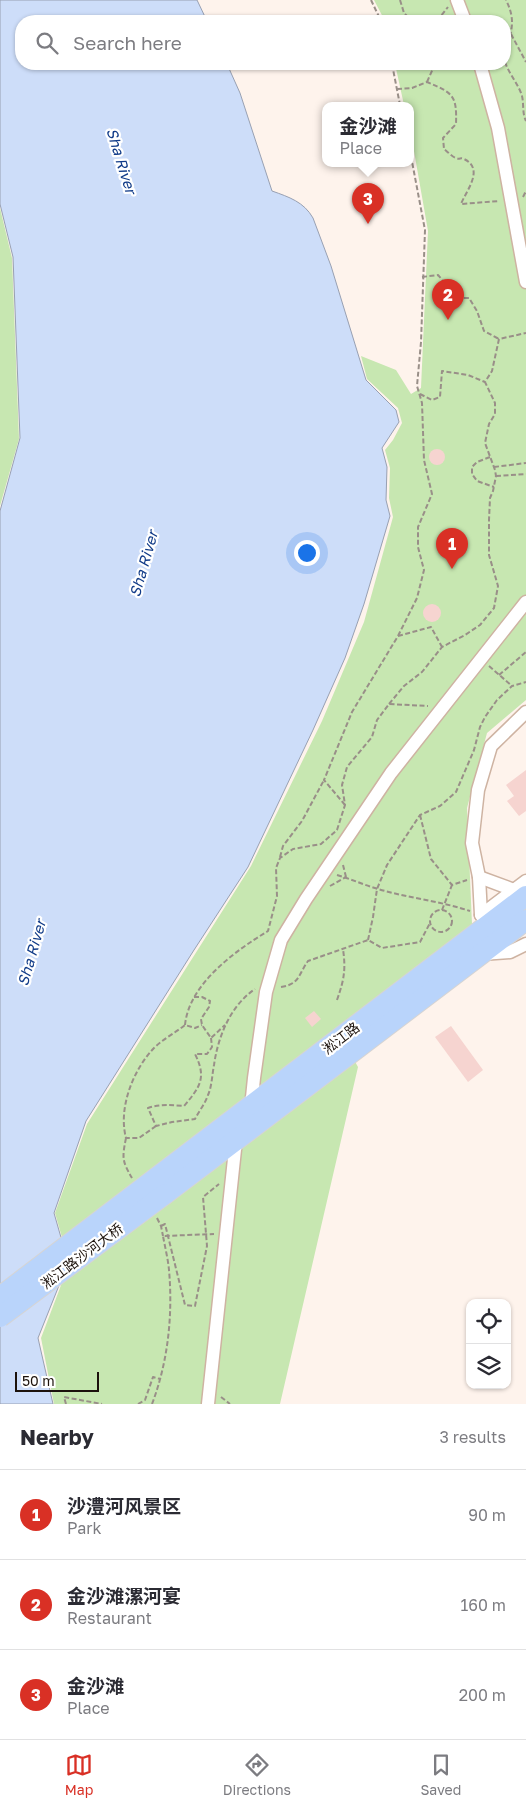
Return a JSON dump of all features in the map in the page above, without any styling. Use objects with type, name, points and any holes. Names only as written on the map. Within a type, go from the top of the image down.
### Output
[{"type":"main road","name":"淞江路","points":[[160,1186],[251,1107],[522,892]]},
{"type":"main road","name":"淞江路","points":[[160,1186],[236,1140],[526,920]]},
{"type":"main road","name":"淞江路沙河大桥","points":[[0,1297],[160,1186]]},
{"type":"main road","name":"淞江路沙河大桥","points":[[0,1317],[160,1186]]},
{"type":"street","points":[[454,2],[462,15]]},
{"type":"street","points":[[482,70],[517,199],[526,282]]},
{"type":"street","points":[[251,1107],[268,986],[281,940],[306,899],[391,773],[526,602]]},
{"type":"street","points":[[486,920],[472,843],[478,790],[491,746],[526,712]]},
{"type":"street","points":[[479,877],[522,892]]},
{"type":"street","points":[[482,954],[510,952],[526,944]]},
{"type":"street","points":[[208,1404],[236,1140]]},
{"type":"path","points":[[371,0],[378,15]]},
{"type":"path","points":[[400,0],[406,15]]},
{"type":"path","points":[[506,0],[513,13],[511,34],[526,62]]},
{"type":"path","points":[[442,15],[454,2]]},
{"type":"path","points":[[393,70],[399,102]]},
{"type":"path","points":[[397,89],[412,88],[427,82],[432,70]]},
{"type":"path","points":[[508,70],[522,97],[526,120]]},
{"type":"path","points":[[427,82],[446,90],[455,101],[456,124],[443,138],[444,148],[456,158],[464,159],[472,166],[474,173],[472,183],[466,191],[461,204],[517,199],[526,195]]},
{"type":"path","points":[[413,167],[425,230],[421,342],[417,386],[422,403],[424,460],[432,494],[418,527],[418,547],[424,570],[417,598],[398,636],[352,712],[324,780],[302,822],[283,846],[276,868],[278,896],[268,931],[253,940],[214,971],[194,997],[186,1016],[185,1025],[154,1048],[138,1068],[125,1104],[123,1126],[126,1138],[139,1138],[156,1126],[195,1119],[208,1096],[218,1044],[225,1025],[248,994],[262,985],[292,986],[308,962],[368,940],[382,948],[420,942],[432,915],[442,910],[452,885]]},
{"type":"path","points":[[517,199],[526,191]]},
{"type":"path","points":[[422,277],[438,276],[458,298],[469,298],[477,311],[484,330],[499,339],[526,333]]},
{"type":"path","points":[[485,382],[492,371],[499,339]]},
{"type":"path","points":[[280,858],[293,849],[321,844],[337,830],[345,805],[342,785],[347,767],[372,737],[377,720],[404,686],[426,667],[442,647],[480,625],[494,608],[498,586],[489,555],[489,520],[490,498],[496,476],[485,443],[489,424],[495,414],[495,403],[485,382],[468,375],[442,371],[440,397],[432,400],[419,393]]},
{"type":"path","points":[[490,457],[477,462],[472,467],[472,474],[476,481],[494,488]]},
{"type":"path","points":[[494,467],[526,462]]},
{"type":"path","points":[[496,476],[526,474]]},
{"type":"path","points":[[398,636],[431,627],[442,647]]},
{"type":"path","points":[[498,675],[526,652]]},
{"type":"path","points":[[482,660],[512,686]]},
{"type":"path","points":[[368,940],[377,889],[386,865],[420,815],[440,806],[456,792],[474,750],[480,727],[497,700],[512,686],[526,682]]},
{"type":"path","points":[[389,704],[443,707]]},
{"type":"path","points":[[324,780],[345,805]]},
{"type":"path","points":[[420,815],[431,859],[452,885]]},
{"type":"path","points":[[452,885],[479,877]]},
{"type":"path","points":[[346,878],[377,889],[445,903],[486,920]]},
{"type":"path","points":[[430,923],[432,928],[438,932],[448,930],[452,924],[451,916],[442,910]]},
{"type":"path","points":[[337,1000],[343,984],[345,969],[343,949]]},
{"type":"path","points":[[156,1126],[148,1108],[165,1104],[184,1106],[193,1096],[202,1080],[202,1068],[196,1054],[207,1054],[212,1047],[211,1038],[202,1025],[201,1019],[209,1007],[210,1001],[202,997],[194,997]]},
{"type":"path","points":[[185,1025],[195,1028],[202,1025]]},
{"type":"path","points":[[211,1038],[225,1025]]},
{"type":"path","points":[[161,1226],[165,1224],[185,1305],[196,1306],[208,1246],[203,1197],[233,1174]]},
{"type":"path","points":[[152,1404],[168,1344],[169,1270],[163,1236],[227,1233]]},
{"type":"path","points":[[138,1404],[145,1400],[153,1377],[160,1379]]},
{"type":"path","points":[[66,1404],[64,1397],[102,1404]]},
{"type":"green space","points":[[374,0],[526,0],[526,700],[487,733],[467,808],[472,924],[458,938],[338,1031],[358,1067],[280,1404],[54,1404],[41,1338],[63,1280],[63,1241],[55,1213],[87,1124],[251,866],[322,721],[364,622],[393,517],[389,498],[390,468],[385,450],[402,423],[398,408],[367,379],[361,356],[396,370],[411,394],[421,388],[428,231],[414,151],[414,102],[403,102],[396,70],[511,70],[511,15],[382,15]]},
{"type":"green space","points":[[0,208],[12,258],[19,439],[0,506]]},
{"type":"water","name":"Sha River","points":[[0,0],[197,0],[204,15],[15,15],[15,70],[230,70],[240,93],[272,191],[301,204],[313,218],[331,266],[366,380],[396,410],[399,422],[382,448],[387,467],[386,500],[390,516],[364,604],[345,658],[313,730],[248,867],[86,1121],[54,1213],[62,1241],[60,1283],[38,1338],[53,1404],[0,1404],[0,511],[20,438],[13,257],[0,204]]},
{"type":"building","points":[[434,449],[440,449],[445,454],[443,463],[434,465],[429,460],[429,454]]},
{"type":"building","points":[[432,604],[438,607],[441,613],[438,619],[432,622],[426,619],[423,613],[426,607]]},
{"type":"building","points":[[526,770],[526,811],[519,816],[507,801],[514,796],[506,785]]},
{"type":"building","points":[[314,1011],[321,1019],[312,1027],[305,1018]]},
{"type":"building","points":[[451,1026],[483,1070],[468,1082],[435,1037]]},
{"type":"place","name":"金沙滩","points":[[368,224]]},
{"type":"place","name":"金沙滩漯河宴","points":[[448,320]]},
{"type":"place","name":"沙澧河风景区","points":[[452,569]]}]
